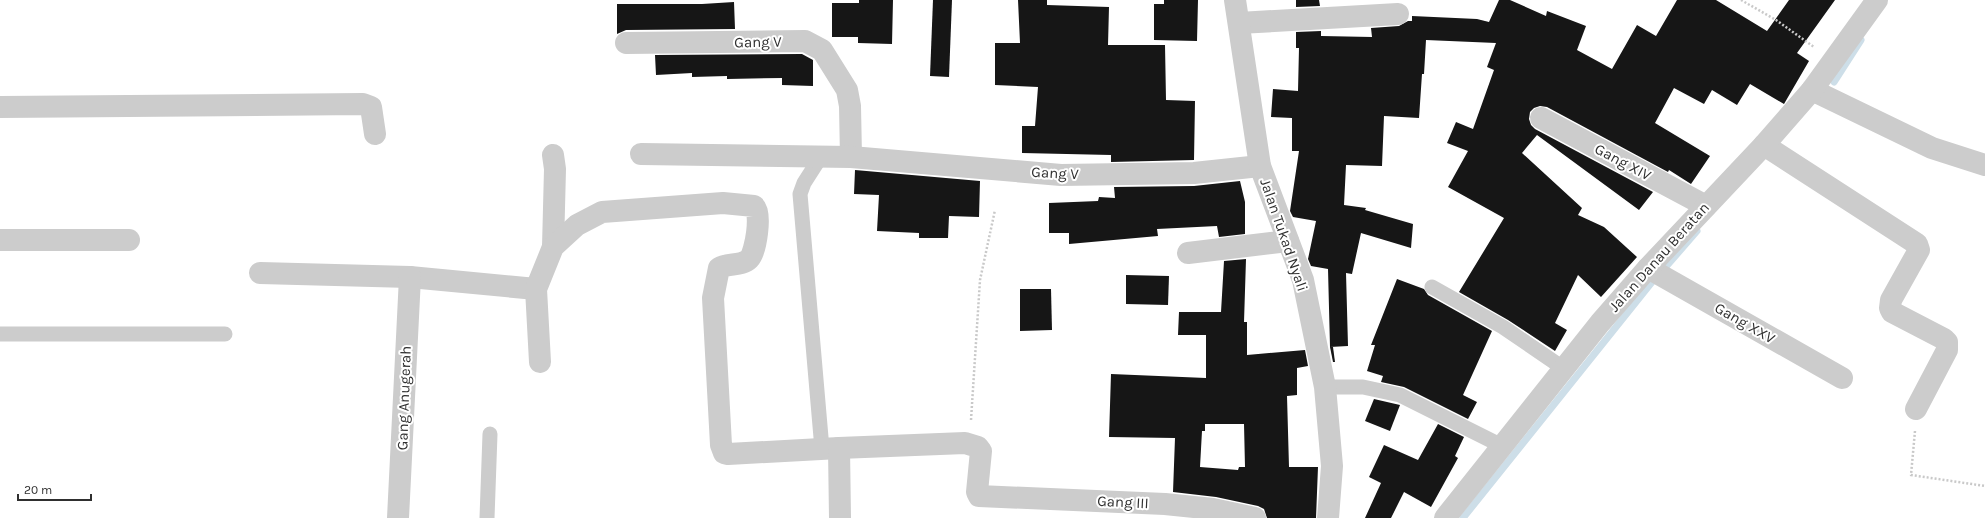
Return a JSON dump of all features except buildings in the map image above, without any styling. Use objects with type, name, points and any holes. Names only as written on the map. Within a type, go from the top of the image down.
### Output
[{"type":"street","name":"Jalan Tukad Nyali","points":[[1235,0],[1260,166],[1303,280],[1325,387],[1332,466],[1328,518]]},
{"type":"street","name":"Jalan Danau Beratan","points":[[1445,518],[1563,368],[1648,268],[1764,145],[1812,90],[1834,62],[1877,0]]},
{"type":"street","points":[[1239,23],[1398,14]]},
{"type":"street","name":"Gang V","points":[[626,44],[805,41],[814,45],[822,50],[847,90],[850,106],[851,157]]},
{"type":"street","points":[[1812,90],[1932,148],[1985,165]]},
{"type":"street","points":[[0,107],[363,104],[371,107],[375,134]]},
{"type":"street","name":"Gang XIV","points":[[1541,118],[1706,206]]},
{"type":"street","points":[[1764,145],[1917,244],[1919,250],[1892,300],[1890,308],[1892,312],[1944,339],[1947,342],[1947,350],[1916,409]]},
{"type":"street","name":"Gang V","points":[[640,154],[820,158],[851,157],[1061,175],[1194,173],[1260,166]]},
{"type":"street","points":[[540,362],[536,289],[553,247],[555,169],[553,155]]},
{"type":"street","points":[[553,247],[577,225],[602,212],[723,203],[754,206],[757,210],[758,217],[752,254],[745,262],[719,268],[713,298],[722,450],[728,454],[955,442],[970,444]]},
{"type":"street","points":[[0,240],[129,240]]},
{"type":"street","points":[[1188,253],[1288,241]]},
{"type":"street","name":"Gang XXV","points":[[1648,268],[1842,378]]},
{"type":"street","points":[[260,273],[410,277],[536,289]]},
{"type":"street","name":"Gang Anugerah","points":[[398,518],[410,277]]},
{"type":"street","name":"Gang III","points":[[970,444],[978,447],[982,452],[977,495],[990,497],[1165,504],[1213,509],[1255,518]]},
{"type":"street","points":[[831,448],[840,518]]},
{"type":"lane","points":[[820,158],[804,183],[800,194],[831,448]]},
{"type":"lane","points":[[1432,287],[1504,327],[1563,368]]},
{"type":"lane","points":[[0,334],[225,334]]},
{"type":"lane","points":[[1325,387],[1363,387],[1400,395],[1502,446]]},
{"type":"lane","points":[[487,518],[490,434]]},
{"type":"path","points":[[1741,0],[1776,20],[1834,62]]},
{"type":"path","points":[[970,444],[980,280],[995,210]]},
{"type":"path","points":[[1916,409],[1911,475],[1985,486]]},
{"type":"waterway","points":[[1834,82],[1861,40]]},
{"type":"waterway","points":[[1664,269],[1697,231]]},
{"type":"waterway","points":[[1463,518],[1652,282]]}]
